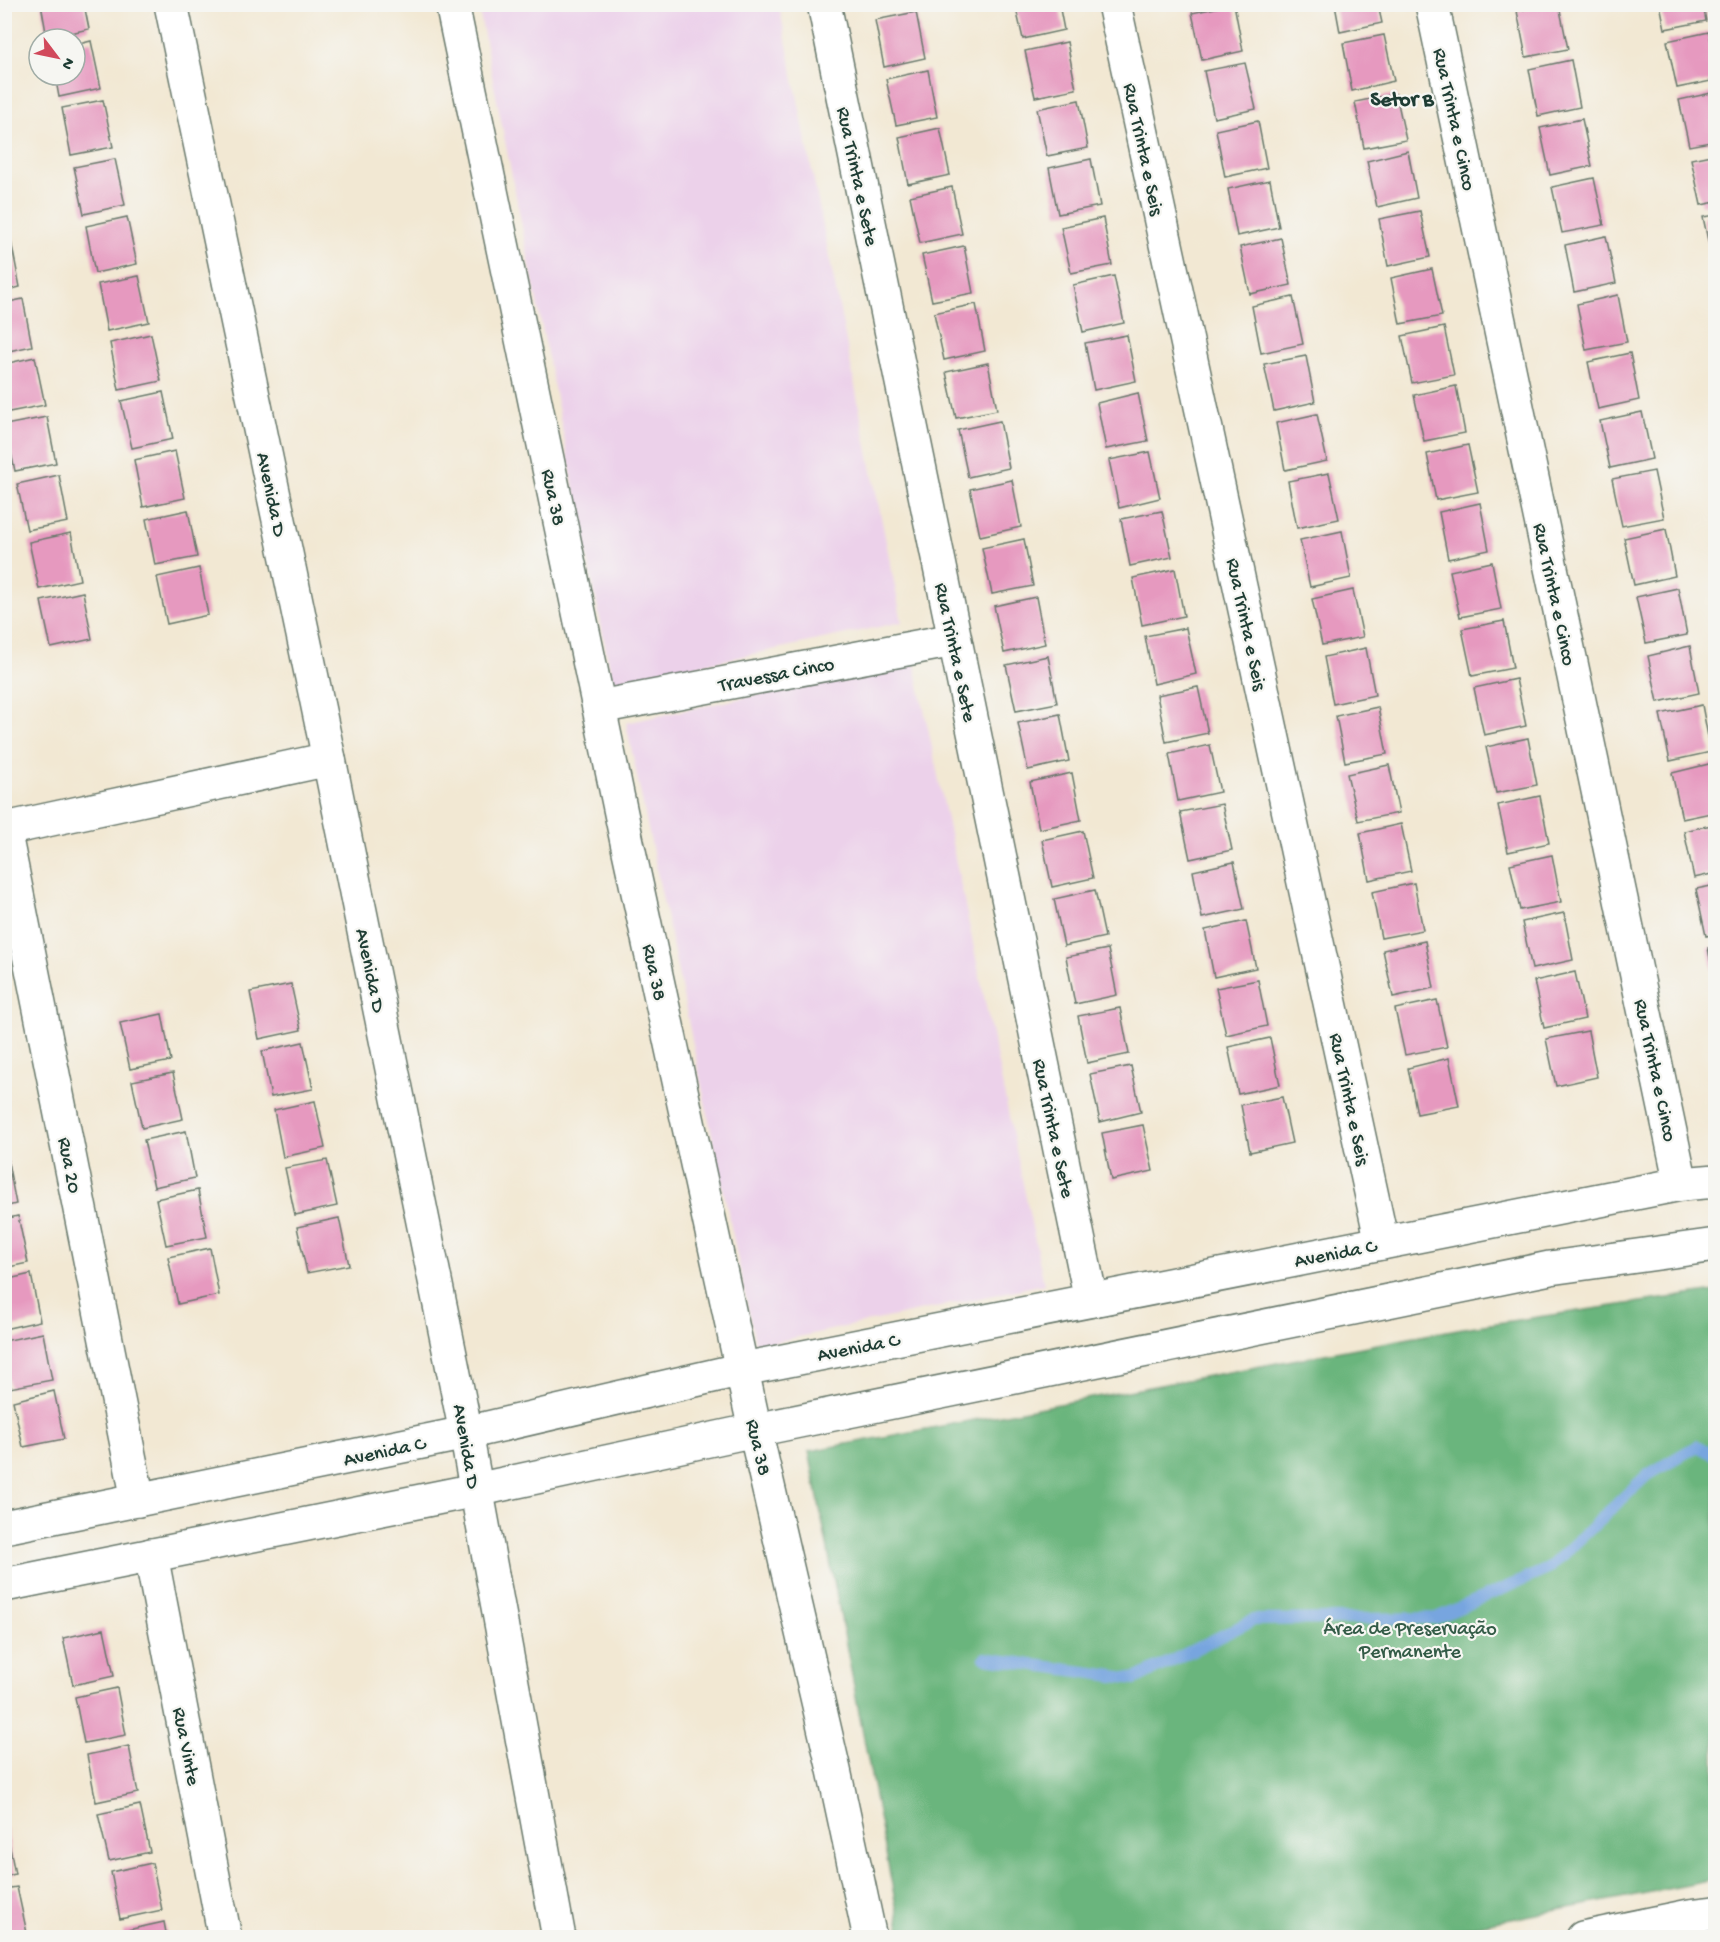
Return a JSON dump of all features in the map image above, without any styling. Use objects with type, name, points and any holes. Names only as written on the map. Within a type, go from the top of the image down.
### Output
[{"type":"street","name":"Avenida D","points":[[171,4],[329,759],[466,1433],[559,1938]]},
{"type":"street","name":"Rua 38","points":[[452,4],[599,707],[755,1430],[870,1938]]},
{"type":"street","name":"Rua Trinta e Sete","points":[[824,4],[1091,1300]]},
{"type":"street","name":"Rua Trinta e Seis","points":[[1114,4],[1382,1243]]},
{"type":"street","name":"Rua Trinta e Cinco","points":[[1432,4],[1681,1184]]},
{"type":"street","name":"Travessa Cinco","points":[[599,707],[954,640]]},
{"type":"street","points":[[5,829],[329,759]]},
{"type":"street","name":"Rua 20","points":[[5,829],[138,1500]]},
{"type":"street","name":"Avenida C","points":[[4,1527],[466,1433],[743,1369],[1681,1184],[1716,1181]]},
{"type":"street","points":[[4,1585],[1550,1268],[1716,1245]]},
{"type":"street","name":"Rua Vinte","points":[[151,1555],[225,1938]]},
{"type":"street","points":[[1583,1938],[1698,1922]]},
{"type":"shaded area","points":[[478,5],[779,5],[902,622],[613,684]]},
{"type":"shaded area","points":[[914,661],[1044,1284],[756,1346],[626,723]]},
{"type":"green space","name":"Área de Preservação Permanente","points":[[1715,1291],[1715,1880],[1417,1937],[902,1937],[809,1451],[1463,1328]]},
{"type":"building","points":[[41,4],[84,4],[89,29],[87,27],[45,27]]},
{"type":"building","points":[[1015,4],[1059,4],[1064,30],[1023,39]]},
{"type":"building","points":[[1234,4],[1243,51],[1202,60],[1192,13]]},
{"type":"building","points":[[1660,4],[1703,4],[1706,21],[1665,29]]},
{"type":"building","points":[[1335,5],[1378,5],[1382,23],[1340,32]]},
{"type":"building","points":[[1559,5],[1568,49],[1526,57],[1517,11]]},
{"type":"building","points":[[916,12],[925,58],[884,67],[875,20]]},
{"type":"building","points":[[1709,32],[1716,65],[1716,80],[1677,88],[1667,41]]},
{"type":"building","points":[[1384,35],[1394,81],[1352,91],[1343,43]]},
{"type":"building","points":[[91,41],[101,88],[59,97],[57,87],[87,87],[87,42]]},
{"type":"building","points":[[1067,42],[1076,89],[1035,97],[1025,51]]},
{"type":"building","points":[[1571,60],[1580,107],[1538,116],[1529,69]]},
{"type":"building","points":[[1245,63],[1256,109],[1214,118],[1204,71]]},
{"type":"building","points":[[928,70],[937,117],[896,125],[886,79]]},
{"type":"building","points":[[1716,92],[1716,141],[1689,146],[1679,100]]},
{"type":"building","points":[[1396,94],[1406,140],[1364,148],[1355,102]]},
{"type":"building","points":[[103,100],[113,147],[71,155],[62,108]]},
{"type":"building","points":[[1079,100],[1088,148],[1047,156],[1037,109]]},
{"type":"building","points":[[1582,119],[1592,166],[1550,175],[1540,128]]},
{"type":"building","points":[[1258,121],[1267,168],[1225,177],[1216,130]]},
{"type":"building","points":[[940,128],[950,175],[908,184],[899,137]]},
{"type":"building","points":[[1408,151],[1417,198],[1377,207],[1367,161]]},
{"type":"building","points":[[1716,154],[1716,202],[1701,205],[1691,159]]},
{"type":"building","points":[[115,159],[125,205],[84,214],[74,167]]},
{"type":"building","points":[[1091,159],[1100,206],[1058,214],[1049,168]]},
{"type":"building","points":[[1594,178],[1604,225],[1562,233],[1552,187]]},
{"type":"building","points":[[1270,180],[1279,227],[1237,236],[1228,189]]},
{"type":"building","points":[[952,187],[962,234],[920,243],[910,196]]},
{"type":"building","points":[[1420,211],[1430,257],[1388,266],[1379,219]]},
{"type":"building","points":[[5,214],[9,229],[5,230]]},
{"type":"building","points":[[1716,215],[1716,263],[1713,264],[1703,217]]},
{"type":"building","points":[[127,217],[137,264],[95,273],[86,226]]},
{"type":"building","points":[[1103,218],[1112,265],[1071,273],[1061,227]]},
{"type":"building","points":[[1606,236],[1616,283],[1574,292],[1565,245]]},
{"type":"building","points":[[1281,238],[1291,285],[1250,294],[1240,247]]},
{"type":"building","points":[[11,241],[20,287],[4,291],[4,242]]},
{"type":"building","points":[[964,246],[973,293],[932,301],[922,255]]},
{"type":"building","points":[[1432,269],[1442,316],[1400,324],[1391,278]]},
{"type":"building","points":[[139,276],[149,322],[107,331],[98,284]]},
{"type":"building","points":[[1114,276],[1124,323],[1083,332],[1073,285]]},
{"type":"building","points":[[1618,295],[1627,342],[1586,350],[1577,304]]},
{"type":"building","points":[[1293,297],[1303,344],[1261,353],[1252,306]]},
{"type":"building","points":[[23,299],[32,346],[4,352],[4,303]]},
{"type":"building","points":[[976,304],[985,351],[944,360],[934,313]]},
{"type":"building","points":[[1444,327],[1454,375],[1412,383],[1402,336]]},
{"type":"building","points":[[151,334],[161,381],[119,390],[110,343]]},
{"type":"building","points":[[1127,335],[1136,381],[1094,390],[1085,343]]},
{"type":"building","points":[[1630,353],[1639,400],[1598,409],[1588,362]]},
{"type":"building","points":[[1306,356],[1315,402],[1274,411],[1264,364]]},
{"type":"building","points":[[35,357],[45,405],[4,413],[4,364]]},
{"type":"building","points":[[988,363],[997,410],[956,418],[946,372]]},
{"type":"building","points":[[1456,386],[1465,433],[1424,441],[1414,395]]},
{"type":"building","points":[[163,392],[173,439],[132,448],[121,401]]},
{"type":"building","points":[[1138,393],[1148,441],[1106,449],[1097,403]]},
{"type":"building","points":[[1642,412],[1652,459],[1610,468],[1600,421]]},
{"type":"building","points":[[1317,414],[1327,461],[1285,470],[1276,423]]},
{"type":"building","points":[[47,417],[56,463],[15,471],[5,425]]},
{"type":"building","points":[[1000,421],[1009,468],[968,477],[958,430]]},
{"type":"building","points":[[1468,445],[1478,492],[1436,500],[1427,454]]},
{"type":"building","points":[[175,451],[185,498],[143,507],[134,460]]},
{"type":"building","points":[[1150,452],[1160,498],[1119,508],[1109,460]]},
{"type":"building","points":[[1654,471],[1664,518],[1622,526],[1612,479]]},
{"type":"building","points":[[1329,473],[1339,519],[1297,528],[1288,481]]},
{"type":"building","points":[[59,475],[68,522],[27,530],[17,484]]},
{"type":"building","points":[[1012,480],[1021,527],[980,536],[970,489]]},
{"type":"building","points":[[1480,503],[1489,550],[1448,559],[1439,512]]},
{"type":"building","points":[[188,510],[197,557],[155,565],[146,519]]},
{"type":"building","points":[[1162,511],[1172,557],[1130,566],[1121,519]]},
{"type":"building","points":[[1666,529],[1675,576],[1634,585],[1624,538]]},
{"type":"building","points":[[1342,531],[1351,578],[1310,587],[1300,540]]},
{"type":"building","points":[[71,533],[80,580],[39,589],[29,542]]},
{"type":"building","points":[[1024,539],[1033,586],[992,594],[982,548]]},
{"type":"building","points":[[1492,562],[1501,609],[1460,617],[1450,571]]},
{"type":"building","points":[[199,568],[208,615],[167,624],[157,577]]},
{"type":"building","points":[[1175,569],[1184,616],[1142,625],[1133,578]]},
{"type":"building","points":[[1678,588],[1687,635],[1646,643],[1636,597]]},
{"type":"building","points":[[1353,590],[1363,637],[1322,645],[1312,599]]},
{"type":"building","points":[[83,592],[92,639],[51,648],[41,601]]},
{"type":"building","points":[[1036,597],[1045,644],[1004,653],[994,606]]},
{"type":"building","points":[[1504,621],[1513,668],[1472,676],[1462,629]]},
{"type":"building","points":[[1186,628],[1196,674],[1154,684],[1145,636]]},
{"type":"building","points":[[1690,646],[1699,693],[1658,702],[1648,656]]},
{"type":"building","points":[[1366,648],[1375,695],[1333,704],[1324,657]]},
{"type":"building","points":[[1048,656],[1057,703],[1016,711],[1006,665]]},
{"type":"building","points":[[1516,679],[1526,726],[1484,735],[1474,688]]},
{"type":"building","points":[[1198,687],[1208,733],[1166,742],[1157,695]]},
{"type":"building","points":[[1702,705],[1711,752],[1670,761],[1660,714]]},
{"type":"building","points":[[1378,707],[1387,754],[1345,762],[1336,716]]},
{"type":"building","points":[[1060,714],[1069,761],[1028,770],[1018,723]]},
{"type":"building","points":[[1528,738],[1537,785],[1496,793],[1486,747]]},
{"type":"building","points":[[1210,745],[1220,792],[1178,801],[1169,754]]},
{"type":"building","points":[[1713,763],[1716,773],[1716,812],[1682,819],[1672,773]]},
{"type":"building","points":[[1389,765],[1399,813],[1358,821],[1347,774]]},
{"type":"building","points":[[1072,773],[1081,820],[1039,829],[1030,782]]},
{"type":"building","points":[[1540,796],[1549,843],[1508,852],[1498,805]]},
{"type":"building","points":[[1222,804],[1232,850],[1190,859],[1180,812]]},
{"type":"building","points":[[1401,824],[1411,871],[1369,880],[1360,833]]},
{"type":"building","points":[[1716,824],[1716,873],[1694,878],[1684,831]]},
{"type":"building","points":[[1083,831],[1093,878],[1052,887],[1042,840]]},
{"type":"building","points":[[1552,855],[1561,902],[1520,910],[1510,864]]},
{"type":"building","points":[[1234,862],[1244,909],[1202,918],[1193,871]]},
{"type":"building","points":[[1414,883],[1423,930],[1381,938],[1372,892]]},
{"type":"building","points":[[1716,885],[1716,934],[1706,936],[1696,889]]},
{"type":"building","points":[[1095,890],[1105,937],[1064,946],[1054,899]]},
{"type":"building","points":[[1564,913],[1573,960],[1532,969],[1522,922]]},
{"type":"building","points":[[1246,921],[1256,968],[1214,977],[1205,930]]},
{"type":"building","points":[[1425,941],[1434,988],[1393,997],[1383,950]]},
{"type":"building","points":[[1716,947],[1716,978],[1714,979],[1708,948]]},
{"type":"building","points":[[1108,949],[1117,995],[1075,1004],[1066,957]]},
{"type":"building","points":[[1575,972],[1585,1019],[1544,1028],[1534,981]]},
{"type":"building","points":[[1258,980],[1267,1026],[1226,1035],[1216,988]]},
{"type":"building","points":[[291,984],[301,1030],[259,1039],[250,992]]},
{"type":"building","points":[[1437,1000],[1447,1047],[1405,1055],[1395,1009]]},
{"type":"building","points":[[1120,1008],[1129,1054],[1087,1063],[1078,1016]]},
{"type":"building","points":[[162,1014],[171,1061],[130,1069],[120,1023]]},
{"type":"building","points":[[1588,1031],[1597,1077],[1556,1086],[1546,1039]]},
{"type":"building","points":[[1270,1038],[1280,1085],[1238,1094],[1228,1047]]},
{"type":"building","points":[[303,1042],[313,1089],[271,1097],[262,1051]]},
{"type":"building","points":[[1449,1058],[1459,1106],[1417,1114],[1408,1068]]},
{"type":"building","points":[[1131,1066],[1141,1112],[1100,1122],[1090,1074]]},
{"type":"building","points":[[173,1073],[183,1119],[142,1128],[132,1081]]},
{"type":"building","points":[[1282,1097],[1292,1143],[1250,1152],[1241,1105]]},
{"type":"building","points":[[315,1101],[325,1148],[283,1157],[274,1110]]},
{"type":"building","points":[[1143,1125],[1153,1171],[1111,1180],[1102,1133]]},
{"type":"building","points":[[186,1131],[195,1178],[154,1187],[144,1140]]},
{"type":"building","points":[[7,1157],[16,1204],[4,1207],[4,1158]]},
{"type":"building","points":[[327,1160],[337,1206],[295,1215],[285,1168]]},
{"type":"building","points":[[198,1190],[207,1237],[166,1245],[156,1199]]},
{"type":"building","points":[[18,1216],[28,1263],[4,1268],[4,1219]]},
{"type":"building","points":[[339,1218],[349,1265],[307,1273],[297,1227]]},
{"type":"building","points":[[210,1248],[219,1295],[178,1304],[168,1257]]},
{"type":"building","points":[[31,1274],[40,1321],[4,1329],[4,1280]]},
{"type":"building","points":[[43,1333],[52,1380],[10,1388],[4,1360],[4,1341]]},
{"type":"building","points":[[54,1391],[64,1439],[23,1447],[13,1401]]},
{"type":"building","points":[[104,1629],[114,1676],[73,1685],[63,1638]]},
{"type":"building","points":[[117,1688],[126,1735],[84,1743],[75,1697]]},
{"type":"building","points":[[129,1746],[138,1793],[96,1802],[87,1755]]},
{"type":"building","points":[[140,1805],[150,1852],[109,1861],[98,1814]]},
{"type":"building","points":[[5,1828],[15,1874],[5,1877]]},
{"type":"building","points":[[152,1863],[162,1910],[120,1919],[111,1872]]},
{"type":"building","points":[[17,1887],[27,1933],[4,1938],[4,1889]]},
{"type":"building","points":[[164,1922],[167,1938],[124,1938],[123,1931]]},
{"type":"waterway","points":[[985,1658],[1135,1679],[1253,1620],[1436,1618],[1548,1569],[1646,1476],[1697,1446],[1716,1456]]},
{"type":"district","name":"Setor B","points":[[1402,98]]}]
